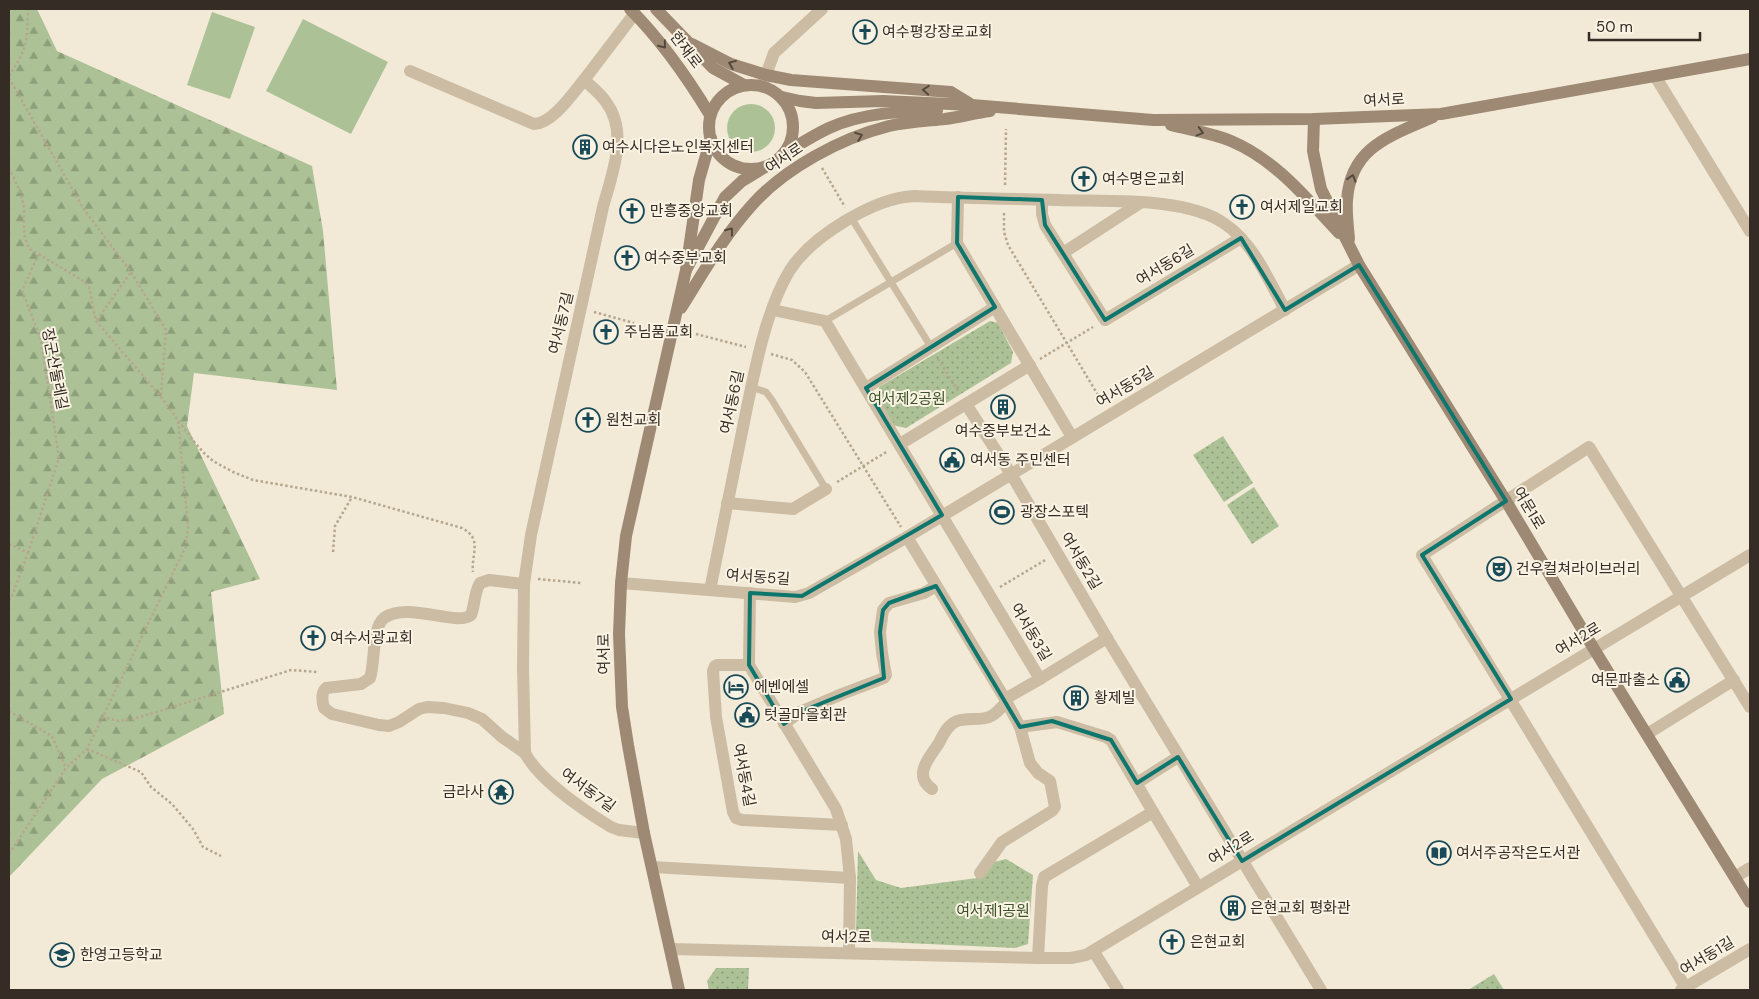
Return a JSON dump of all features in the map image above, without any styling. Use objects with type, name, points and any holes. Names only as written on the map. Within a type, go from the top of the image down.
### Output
[{"type":"street","name":"한재로","points":[[656,9],[692,44],[713,68],[744,85]]},
{"type":"street","points":[[764,80],[776,50],[822,9]]},
{"type":"street","name":"한재로","points":[[632,11],[660,41],[681,69],[710,115]]},
{"type":"street","points":[[410,71],[534,124],[543,122],[556,111],[584,80],[632,11]]},
{"type":"street","points":[[692,44],[764,80],[769,89],[782,97],[790,110],[794,126],[791,141],[783,154],[775,162],[765,167],[754,169],[742,168],[731,164],[715,149],[710,138],[709,127],[710,115],[715,105],[733,89],[744,85],[764,80],[791,80],[951,92],[971,109]]},
{"type":"street","name":"여서로","points":[[783,154],[829,128],[881,114],[1015,108],[1153,120],[1314,119],[1441,114],[1750,59]]},
{"type":"street","points":[[1656,76],[1750,231]]},
{"type":"street","name":"여서동7길","points":[[525,753],[524,581],[533,526],[617,148],[615,122],[609,106],[584,80]]},
{"type":"street","name":"여서로","points":[[782,97],[800,102],[883,101],[971,109]]},
{"type":"street","name":"여서로","points":[[676,316],[725,238],[738,221],[771,186],[793,170],[828,149],[875,130],[971,109]]},
{"type":"street","points":[[1349,244],[1347,199],[1352,176],[1358,163],[1369,150],[1383,140],[1441,114]]},
{"type":"street","name":"여문1로","points":[[1314,119],[1313,151],[1319,182],[1359,265],[1506,501],[1594,649],[1750,902]]},
{"type":"street","points":[[1153,120],[1230,141],[1261,158],[1288,178],[1349,244]]},
{"type":"street","name":"여서로","points":[[679,990],[644,833],[622,707],[619,634],[621,583],[626,536],[686,270],[699,180],[710,138]]},
{"type":"street","name":"여서로","points":[[686,270],[725,197],[742,182],[765,167]]},
{"type":"street","name":"여서동6길","points":[[710,590],[759,351],[785,280],[798,259],[822,236],[878,204],[897,198],[914,196],[1140,202],[1180,207],[1207,214],[1224,223],[1241,238],[1256,257],[1285,310]]},
{"type":"street","points":[[958,197],[957,243],[1072,437]]},
{"type":"street","points":[[1042,200],[1042,214],[1046,225],[1105,320]]},
{"type":"street","points":[[1063,253],[1140,202]]},
{"type":"street","name":"여서동6길","points":[[1105,320],[1241,238]]},
{"type":"street","name":"여서동5길","points":[[621,583],[802,596],[907,537],[1359,265]]},
{"type":"street","points":[[866,388],[995,307]]},
{"type":"street","points":[[773,310],[825,321],[942,515]]},
{"type":"street","points":[[900,444],[1030,365]]},
{"type":"street","points":[[966,404],[1010,474]]},
{"type":"street","points":[[1683,989],[1511,699],[1422,555],[1589,447],[1750,707]]},
{"type":"street","name":"여서동2길","points":[[1010,474],[1178,756],[1321,990]]},
{"type":"street","points":[[728,503],[793,508],[826,489]]},
{"type":"street","name":"여서동3길","points":[[932,789],[927,786],[924,778],[925,762],[947,729],[958,721],[992,716],[1006,701],[1040,679],[942,515]]},
{"type":"street","points":[[907,537],[1006,701],[1020,727],[1030,763],[1036,772],[1050,781],[1055,807],[1052,811],[1002,842],[980,872]]},
{"type":"street","name":"여서2로","points":[[670,949],[1038,958],[1078,957],[1094,952],[1242,860],[1750,555]]},
{"type":"street","points":[[480,583],[489,580],[524,581]]},
{"type":"street","name":"여서동7길","points":[[480,583],[473,610],[468,617],[458,618],[417,612],[396,614],[382,619],[378,626],[370,678],[361,684],[326,688],[323,698],[324,708],[332,714],[389,726],[419,709],[427,707],[468,713],[482,719],[502,737],[525,753],[546,780],[603,822],[619,830],[644,833]]},
{"type":"street","points":[[784,724],[800,712],[884,678],[886,672],[880,632],[883,610],[889,603],[917,596],[936,586]]},
{"type":"street","points":[[750,593],[749,665],[828,794],[842,825],[849,853],[849,953]]},
{"type":"street","points":[[1040,679],[1107,638]]},
{"type":"street","name":"여서동4길","points":[[749,665],[717,664],[714,671],[716,717],[736,818],[742,820],[842,825]]},
{"type":"street","points":[[1647,734],[1734,680]]},
{"type":"street","points":[[1020,727],[1057,722],[1106,737],[1115,745],[1198,887]]},
{"type":"street","points":[[1137,783],[1178,756]]},
{"type":"street","points":[[1038,958],[1044,877],[1153,812]]},
{"type":"street","points":[[652,868],[850,878]]},
{"type":"street","points":[[1735,877],[1750,868]]},
{"type":"street","name":"여서동1길","points":[[1683,989],[1750,949]]},
{"type":"street","points":[[1094,952],[1118,990]]},
{"type":"lane","points":[[852,219],[931,347]]},
{"type":"lane","points":[[825,321],[957,243]]},
{"type":"lane","points":[[751,387],[766,392],[772,400],[826,489]]},
{"type":"path","points":[[28,9],[27,42],[23,54],[9,77],[83,208],[131,272],[166,330],[161,397]]},
{"type":"path","points":[[1006,129],[1004,232],[1008,246],[1110,415]]},
{"type":"path","points":[[820,164],[852,219]]},
{"type":"path","points":[[9,168],[23,201],[23,231],[25,241],[30,249],[85,282],[89,287],[96,321],[161,397],[204,453],[213,461],[244,478],[352,497],[450,523],[468,531],[473,536],[475,543],[472,570],[480,583]]},
{"type":"path","name":"장군산둘레길","points":[[9,600],[28,553],[59,458],[41,339],[22,291],[38,255]]},
{"type":"path","points":[[96,321],[131,272]]},
{"type":"path","points":[[580,308],[634,323]]},
{"type":"path","points":[[1030,365],[1105,320]]},
{"type":"path","points":[[696,334],[759,351]]},
{"type":"path","points":[[931,347],[966,404]]},
{"type":"path","points":[[788,358],[796,362],[805,372],[907,537]]},
{"type":"path","points":[[9,854],[66,768],[87,749],[186,546],[188,527],[177,420]]},
{"type":"path","points":[[826,489],[900,444]]},
{"type":"path","points":[[334,552],[335,526],[352,497]]},
{"type":"path","points":[[9,544],[28,553]]},
{"type":"path","points":[[990,594],[1057,553]]},
{"type":"path","points":[[524,581],[581,583]]},
{"type":"path","points":[[102,717],[119,721],[134,719],[290,670],[317,672]]},
{"type":"path","points":[[9,712],[52,736],[66,768]]},
{"type":"path","points":[[87,749],[141,772],[150,787],[172,804],[193,829],[203,847],[221,856]]},
{"type":"highlighted area","points":[[958,197],[1042,200],[1045,225],[1105,320],[1241,238],[1285,310],[1359,265],[1506,501],[1422,555],[1511,699],[1242,861],[1178,757],[1137,783],[1111,740],[1052,721],[1020,727],[936,586],[889,603],[883,610],[880,632],[884,678],[800,712],[784,724],[749,665],[750,593],[802,596],[942,515],[866,388],[995,307],[957,243]]},
{"type":"green space","points":[[9,9],[37,9],[57,51],[312,166],[323,231],[337,390],[194,373],[187,426],[260,579],[211,592],[224,714],[102,779],[9,877]]},
{"type":"green space","points":[[212,12],[255,27],[230,99],[187,85]]},
{"type":"green space","points":[[303,19],[388,62],[351,134],[266,91]]},
{"type":"green space","points":[[746,104],[756,104],[768,111],[775,123],[775,133],[768,145],[756,152],[746,152],[738,148],[731,141],[727,133],[727,123],[731,115],[738,108]]},
{"type":"green space","name":"여서제2공원","points":[[990,321],[998,323],[1013,352],[1011,363],[906,428],[892,425],[878,399],[879,387]]},
{"type":"green space","points":[[1223,436],[1253,483],[1224,502],[1193,455]]},
{"type":"green space","points":[[1254,487],[1279,526],[1252,544],[1227,505]]},
{"type":"green space","name":"여서제1공원","points":[[858,851],[876,880],[901,888],[977,878],[994,862],[1006,859],[1033,875],[1028,944],[1015,948],[863,941],[856,932]]},
{"type":"green space","points":[[716,968],[749,968],[748,990],[709,990],[707,981]]},
{"type":"green space","points":[[1494,974],[1504,990],[1468,990]]},
{"type":"place","name":"여수평강장로교회","points":[[865,32]]},
{"type":"place","name":"여수시다은노인복지센터","points":[[585,147]]},
{"type":"place","name":"여수명은교회","points":[[1084,179]]},
{"type":"place","name":"여서제일교회","points":[[1242,207]]},
{"type":"place","name":"만흥중앙교회","points":[[632,211]]},
{"type":"place","name":"여수중부교회","points":[[627,258]]},
{"type":"place","name":"주님품교회","points":[[606,332]]},
{"type":"place","name":"여수중부보건소","points":[[1003,407]]},
{"type":"place","name":"원천교회","points":[[588,420]]},
{"type":"place","name":"여서동 주민센터","points":[[952,460]]},
{"type":"place","name":"광장스포텍","points":[[1002,512]]},
{"type":"place","name":"건우컬쳐라이브러리","points":[[1499,569]]},
{"type":"place","name":"여수서광교회","points":[[313,638]]},
{"type":"place","name":"여문파출소","points":[[1677,680]]},
{"type":"place","name":"에벤에셀","points":[[736,687]]},
{"type":"place","name":"황제빌","points":[[1076,698]]},
{"type":"place","name":"텃골마을회관","points":[[747,715]]},
{"type":"place","name":"금라사","points":[[501,792]]},
{"type":"place","name":"여서주공작은도서관","points":[[1439,853]]},
{"type":"place","name":"은현교회 평화관","points":[[1233,908]]},
{"type":"place","name":"은현교회","points":[[1172,942]]},
{"type":"place","name":"한영고등학교","points":[[62,955]]}]
